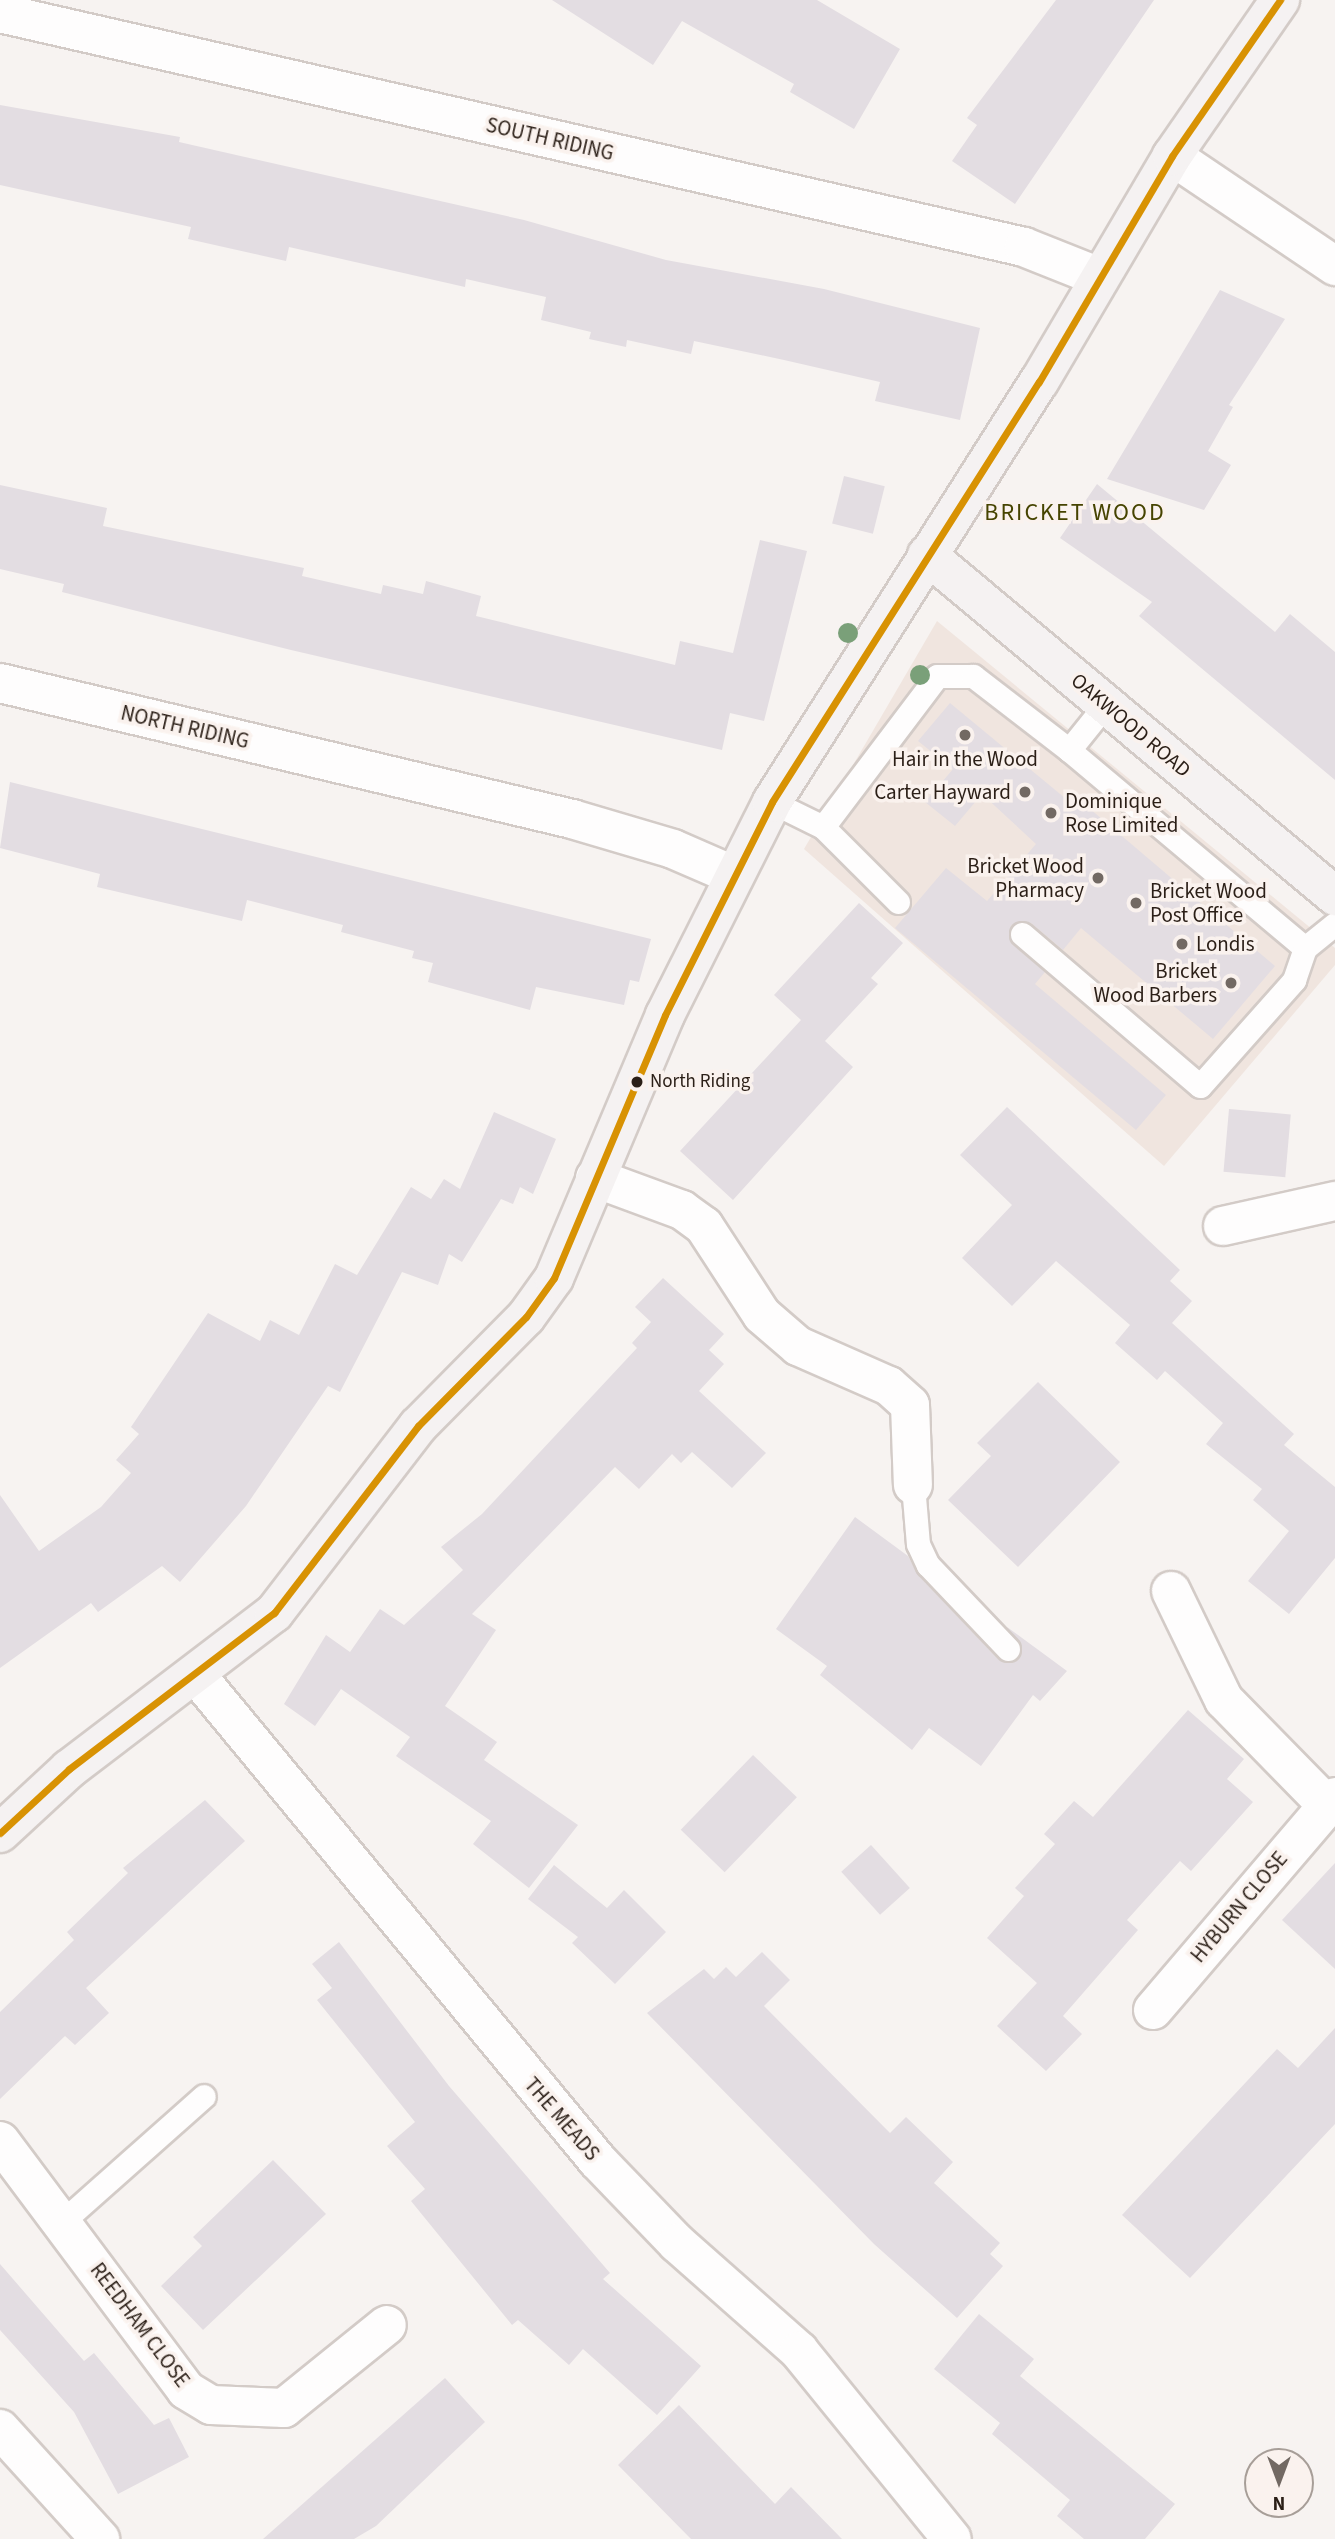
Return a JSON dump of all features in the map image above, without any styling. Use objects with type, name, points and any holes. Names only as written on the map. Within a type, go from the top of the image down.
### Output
[{"type":"street","points":[[0,1833],[69,1769],[197,1676],[274,1613],[418,1426],[526,1317],[554,1278],[595,1178],[733,875],[772,802],[1038,382],[1097,276],[1172,156],[1280,0]]},
{"type":"street","name":"SOUTH RIDING","points":[[22,11],[1024,247],[1097,276]]},
{"type":"street","points":[[1172,156],[1335,266]]},
{"type":"street","name":"OAKWOOD ROAD","points":[[927,555],[1335,896]]},
{"type":"street","name":"NORTH RIDING","points":[[0,683],[585,822],[733,875]]},
{"type":"street","points":[[595,1178],[682,1210],[704,1226],[740,1286],[780,1331],[798,1346],[889,1386],[910,1405],[913,1485]]},
{"type":"street","points":[[1223,1226],[1335,1200]]},
{"type":"street","name":"HYBURN CLOSE","points":[[1153,2010],[1330,1800],[1224,1700],[1171,1591]]},
{"type":"street","name":"THE MEADS","points":[[197,1676],[598,2161],[677,2243],[799,2351],[952,2539]]},
{"type":"street","name":"REEDHAM CLOSE","points":[[0,2141],[63,2221],[186,2390],[211,2405],[284,2408],[387,2325]]},
{"type":"street","points":[[0,2429],[100,2539]]},
{"type":"lane","points":[[823,827],[937,676],[973,676],[1069,750],[1305,948]]},
{"type":"lane","points":[[1069,750],[1107,704]]},
{"type":"lane","points":[[772,802],[823,827],[898,902]]},
{"type":"lane","points":[[1022,933],[1200,1086],[1294,980],[1305,948],[1335,924]]},
{"type":"lane","points":[[913,1485],[918,1544],[928,1565],[1008,1649]]},
{"type":"lane","points":[[63,2221],[204,2096]]},
{"type":"shaded area","points":[[937,621],[1335,948],[1335,965],[1164,1166],[804,849]]},
{"type":"building","points":[[552,0],[817,0],[900,49],[854,129],[790,92],[794,84],[682,21],[653,65]]},
{"type":"building","points":[[1056,0],[1154,0],[1015,204],[952,161],[977,125],[967,118]]},
{"type":"building","points":[[0,105],[180,137],[179,142],[524,220],[666,260],[824,289],[980,328],[960,420],[875,401],[880,382],[784,360],[694,341],[691,354],[627,340],[626,347],[589,339],[591,332],[541,320],[546,297],[466,279],[465,287],[289,247],[286,261],[188,239],[191,227],[0,185]]},
{"type":"building","points":[[1220,290],[1285,319],[1229,405],[1233,407],[1208,451],[1231,465],[1204,510],[1107,479]]},
{"type":"building","points":[[844,476],[885,486],[873,534],[832,524]]},
{"type":"building","points":[[1097,484],[1275,632],[1290,614],[1335,652],[1335,780],[1139,616],[1152,602],[1060,538]]},
{"type":"building","points":[[0,485],[107,508],[103,526],[304,568],[302,576],[381,594],[383,585],[423,594],[426,581],[481,596],[476,616],[675,665],[680,641],[733,653],[760,540],[807,551],[764,721],[730,713],[722,750],[291,650],[62,592],[64,584],[0,569]]},
{"type":"building","points":[[950,703],[1071,803],[1076,797],[1275,966],[1213,1039],[1081,928],[1063,950],[1031,923],[1011,925],[1012,944],[1045,972],[1035,984],[1166,1095],[1136,1130],[895,928],[946,868],[987,901],[1036,844],[982,794],[955,826],[925,802],[953,769],[918,741]]},
{"type":"building","points":[[10,782],[651,939],[639,982],[630,980],[624,1005],[536,987],[530,1010],[428,982],[433,963],[412,958],[414,951],[341,932],[343,925],[247,900],[242,921],[97,887],[100,874],[0,848]]},
{"type":"building","points":[[859,903],[903,943],[871,978],[878,984],[825,1041],[853,1067],[733,1200],[680,1151],[801,1020],[774,995]]},
{"type":"building","points":[[1007,1107],[1180,1270],[1170,1281],[1192,1301],[1172,1323],[1294,1434],[1284,1445],[1335,1487],[1335,1558],[1289,1614],[1248,1581],[1289,1531],[1253,1500],[1262,1489],[1206,1444],[1223,1423],[1165,1371],[1157,1380],[1115,1343],[1130,1325],[1056,1261],[1012,1306],[962,1258],[1012,1205],[960,1155]]},
{"type":"building","points":[[1229,1109],[1291,1114],[1285,1177],[1224,1172]]},
{"type":"building","points":[[494,1112],[556,1139],[533,1194],[520,1187],[513,1204],[501,1199],[462,1262],[449,1254],[438,1285],[402,1272],[340,1392],[328,1386],[246,1506],[180,1582],[162,1566],[98,1612],[91,1603],[0,1668],[0,1495],[39,1551],[101,1507],[131,1473],[116,1460],[139,1434],[131,1427],[208,1313],[260,1341],[270,1320],[299,1335],[335,1264],[357,1275],[411,1187],[431,1199],[444,1179],[460,1189]]},
{"type":"building","points":[[663,1278],[724,1334],[709,1350],[724,1364],[699,1391],[766,1453],[732,1488],[692,1452],[681,1463],[672,1454],[639,1489],[615,1467],[472,1614],[496,1630],[445,1706],[497,1742],[484,1760],[578,1825],[529,1888],[473,1844],[491,1821],[396,1756],[410,1737],[341,1689],[315,1726],[284,1704],[326,1635],[350,1652],[380,1609],[404,1625],[463,1570],[441,1547],[482,1514],[637,1348],[632,1343],[651,1322],[635,1307]]},
{"type":"building","points":[[1038,1382],[1120,1462],[1018,1567],[948,1500],[991,1456],[977,1443]]},
{"type":"building","points":[[855,1517],[908,1556],[918,1575],[998,1659],[1012,1662],[1022,1652],[1007,1627],[1067,1671],[1040,1701],[1033,1695],[981,1766],[929,1728],[912,1750],[820,1675],[827,1666],[776,1629]]},
{"type":"building","points":[[1188,1710],[1244,1759],[1227,1779],[1253,1802],[1191,1871],[1180,1861],[1127,1920],[1138,1930],[1063,2016],[1082,2034],[1046,2071],[997,2026],[1037,1983],[987,1938],[1024,1896],[1015,1888],[1055,1844],[1044,1834],[1074,1801],[1093,1817]]},
{"type":"building","points":[[753,1755],[797,1797],[725,1872],[681,1830]]},
{"type":"building","points":[[205,1800],[245,1841],[86,1988],[109,2013],[75,2045],[65,2036],[0,2099],[0,2012],[74,1940],[67,1932],[128,1873],[123,1868]]},
{"type":"building","points":[[871,1845],[910,1888],[880,1915],[841,1872]]},
{"type":"building","points":[[1335,1863],[1335,1969],[1282,1920]]},
{"type":"building","points":[[554,1865],[607,1908],[624,1890],[666,1932],[615,1984],[572,1943],[578,1937],[528,1899]]},
{"type":"building","points":[[339,1942],[449,2086],[610,2273],[603,2279],[701,2366],[657,2415],[583,2349],[569,2365],[518,2320],[512,2325],[411,2201],[425,2189],[387,2146],[415,2122],[317,2000],[332,1988],[312,1964]]},
{"type":"building","points":[[762,1952],[790,1980],[764,2006],[890,2133],[906,2117],[953,2162],[934,2183],[1000,2243],[990,2254],[1003,2266],[957,2318],[874,2244],[647,2013],[704,1969],[714,1979],[726,1967],[736,1977]]},
{"type":"building","points":[[1335,2028],[1335,2124],[1190,2278],[1122,2215],[1277,2049],[1298,2068]]},
{"type":"building","points":[[273,2160],[326,2214],[203,2330],[161,2286],[202,2246],[193,2237]]},
{"type":"building","points":[[0,2264],[84,2361],[94,2353],[154,2425],[169,2418],[189,2457],[118,2494],[74,2412],[0,2330]]},
{"type":"building","points":[[979,2314],[1034,2359],[1020,2376],[1175,2504],[1145,2539],[1084,2539],[1057,2516],[1070,2500],[992,2434],[1000,2423],[934,2369]]},
{"type":"building","points":[[445,2378],[485,2422],[376,2526],[354,2539],[263,2539]]},
{"type":"building","points":[[679,2405],[775,2504],[791,2487],[842,2539],[691,2539],[618,2465]]},
{"type":"transit line","points":[[0,1833],[69,1769],[274,1613],[418,1426],[526,1317],[554,1278],[665,1015],[772,802],[1039,382],[1172,156],[1280,0]]},
{"type":"place","name":"Hair in the Wood","points":[[965,735]]},
{"type":"place","name":"Carter Hayward","points":[[1025,792]]},
{"type":"place","name":"Dominique Rose Limited","points":[[1051,813]]},
{"type":"place","name":"Bricket Wood Pharmacy","points":[[1098,878]]},
{"type":"place","name":"Bricket Wood Post Office","points":[[1136,903]]},
{"type":"place","name":"Londis","points":[[1182,944]]},
{"type":"place","name":"Bricket Wood Barbers","points":[[1231,983]]},
{"type":"place","name":"North Riding","points":[[637,1082]]},
{"type":"district","name":"BRICKET WOOD","points":[[1075,513]]}]
